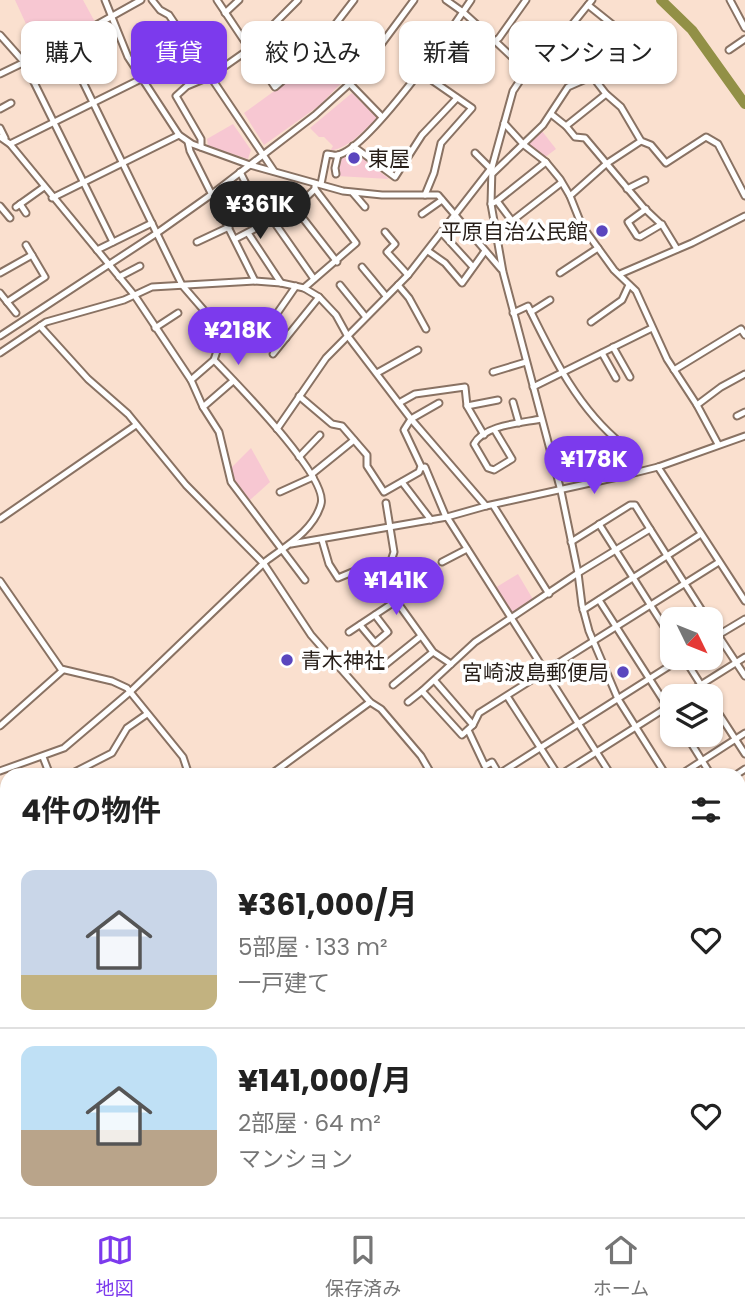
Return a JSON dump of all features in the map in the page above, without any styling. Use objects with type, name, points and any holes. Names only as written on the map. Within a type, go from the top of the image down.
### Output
[{"type":"street","points":[[105,0],[131,61]]},
{"type":"street","points":[[104,21],[141,0]]},
{"type":"street","points":[[152,0],[172,21]]},
{"type":"street","points":[[217,0],[241,39]]},
{"type":"street","points":[[225,13],[239,0]]},
{"type":"street","points":[[277,21],[298,0]]},
{"type":"street","points":[[338,21],[354,0]]},
{"type":"street","points":[[385,38],[414,0]]},
{"type":"street","points":[[446,0],[473,21]]},
{"type":"street","points":[[457,21],[471,0]]},
{"type":"street","points":[[509,54],[495,41],[526,0]]},
{"type":"street","points":[[730,0],[745,27]]},
{"type":"street","points":[[575,21],[590,3],[609,21]]},
{"type":"street","points":[[0,35],[21,59]]},
{"type":"street","points":[[729,50],[745,38]]},
{"type":"street","points":[[0,74],[21,64]]},
{"type":"street","points":[[35,84],[113,242]]},
{"type":"street","points":[[84,84],[182,285],[208,315]]},
{"type":"street","points":[[5,141],[54,122],[131,84]]},
{"type":"street","points":[[147,84],[179,135],[201,147],[250,165],[353,193],[438,195],[503,272]]},
{"type":"street","points":[[192,84],[176,96],[201,139],[201,147]]},
{"type":"street","points":[[216,84],[274,171]]},
{"type":"street","points":[[235,239],[295,208],[317,185],[327,154],[338,155],[353,146],[410,84]]},
{"type":"street","points":[[425,195],[434,173],[441,143],[472,108],[437,84]]},
{"type":"street","points":[[519,84],[513,91],[492,170],[503,272],[561,491],[583,610],[618,699],[661,768]]},
{"type":"street","points":[[277,429],[326,358],[408,275],[492,170],[524,145],[551,114],[568,88],[576,84]]},
{"type":"street","points":[[599,84],[621,107],[641,141],[651,145],[666,163],[706,137],[718,144],[745,196]]},
{"type":"street","points":[[0,336],[212,194],[350,85],[382,117]]},
{"type":"street","points":[[566,126],[606,94]]},
{"type":"street","points":[[353,146],[395,177],[422,135],[457,98]]},
{"type":"street","points":[[0,109],[11,103]]},
{"type":"street","points":[[551,114],[575,136],[585,138],[627,189],[662,224],[677,249]]},
{"type":"street","points":[[504,123],[524,145],[546,162],[570,196],[582,226],[636,291],[674,370],[718,444]]},
{"type":"street","points":[[0,128],[5,141],[135,296],[191,380],[219,432],[231,482],[305,580]]},
{"type":"street","points":[[52,198],[179,135]]},
{"type":"street","points":[[570,196],[606,164],[641,141]]},
{"type":"street","points":[[188,142],[190,151],[255,281]]},
{"type":"street","points":[[475,153],[492,170]]},
{"type":"street","points":[[336,173],[338,155]]},
{"type":"street","points":[[494,202],[546,162]]},
{"type":"street","points":[[240,172],[269,221],[314,279]]},
{"type":"street","points":[[627,189],[645,180]]},
{"type":"street","points":[[494,202],[512,221],[561,183]]},
{"type":"street","points":[[303,288],[337,262],[356,243],[317,185]]},
{"type":"street","points":[[26,213],[18,206],[44,187]]},
{"type":"street","points":[[353,193],[365,207]]},
{"type":"street","points":[[422,214],[442,200]]},
{"type":"street","points":[[0,206],[10,218]]},
{"type":"street","points":[[295,208],[337,262]]},
{"type":"street","points":[[646,209],[628,222],[637,236],[640,237],[662,224]]},
{"type":"street","points":[[620,274],[745,216]]},
{"type":"street","points":[[97,250],[152,223]]},
{"type":"street","points":[[197,242],[229,227]]},
{"type":"street","points":[[385,232],[395,244],[387,251],[408,275]]},
{"type":"street","points":[[248,233],[281,283]]},
{"type":"street","points":[[442,233],[473,267]]},
{"type":"street","points":[[7,302],[45,277],[26,245]]},
{"type":"street","points":[[560,273],[598,248]]},
{"type":"street","points":[[428,251],[445,263],[462,283],[485,251]]},
{"type":"street","points":[[0,274],[32,255]]},
{"type":"street","points":[[119,277],[140,266]]},
{"type":"street","points":[[362,267],[386,296]]},
{"type":"street","points":[[0,353],[46,322],[97,309],[152,287],[255,281],[303,288],[319,297],[336,315],[347,335],[411,419],[489,505],[549,594]]},
{"type":"street","points":[[340,285],[365,316]]},
{"type":"street","points":[[398,285],[409,298],[425,329]]},
{"type":"street","points":[[591,322],[622,300],[629,285]]},
{"type":"street","points":[[286,338],[269,325],[296,286]]},
{"type":"street","points":[[0,293],[16,313]]},
{"type":"street","points":[[273,354],[319,297]]},
{"type":"street","points":[[531,312],[550,300]]},
{"type":"street","points":[[513,313],[528,306],[562,373],[603,429],[623,445]]},
{"type":"street","points":[[155,328],[178,313]]},
{"type":"street","points":[[191,380],[214,360],[219,345],[238,319]]},
{"type":"street","points":[[40,326],[88,379],[128,414],[186,485],[264,564],[311,635],[370,702],[381,709],[428,768]]},
{"type":"street","points":[[533,387],[652,328]]},
{"type":"street","points":[[674,370],[741,329],[745,335]]},
{"type":"street","points":[[613,347],[630,377]]},
{"type":"street","points":[[377,373],[418,350]]},
{"type":"street","points":[[601,353],[616,378]]},
{"type":"street","points":[[9,768],[64,748],[131,691],[264,564],[305,531],[322,502],[320,488],[299,457],[214,360]]},
{"type":"street","points":[[493,372],[526,362]]},
{"type":"street","points":[[697,405],[721,387],[745,374]]},
{"type":"street","points":[[204,407],[233,381]]},
{"type":"street","points":[[399,403],[415,394],[465,387],[467,406],[484,435]]},
{"type":"street","points":[[299,396],[331,424],[342,426],[367,455],[367,466],[384,492],[419,472],[421,468]]},
{"type":"street","points":[[467,406],[498,400]]},
{"type":"street","points":[[513,402],[519,423]]},
{"type":"street","points":[[421,468],[404,430],[411,419],[439,403]]},
{"type":"street","points":[[737,416],[745,412]]},
{"type":"street","points":[[494,429],[512,459],[494,470],[488,468],[474,444],[475,440],[494,429],[541,419]]},
{"type":"street","points":[[0,519],[136,425]]},
{"type":"street","points":[[299,457],[320,435]]},
{"type":"street","points":[[291,544],[391,528],[561,491],[658,467],[745,436]]},
{"type":"street","points":[[280,492],[313,476],[354,440]]},
{"type":"street","points":[[421,468],[425,467],[447,517],[606,768]]},
{"type":"street","points":[[658,467],[745,601]]},
{"type":"street","points":[[402,482],[431,520]]},
{"type":"street","points":[[386,503],[394,552],[385,579],[387,588],[433,652],[451,664]]},
{"type":"street","points":[[572,542],[635,505],[700,607]]},
{"type":"street","points":[[599,524],[660,620]]},
{"type":"street","points":[[408,702],[435,681],[475,642],[650,529]]},
{"type":"street","points":[[583,610],[701,534]]},
{"type":"street","points":[[322,540],[329,564],[338,578],[362,568],[390,562]]},
{"type":"street","points":[[442,562],[467,549]]},
{"type":"street","points":[[422,691],[462,735],[471,727],[479,713],[719,562]]},
{"type":"street","points":[[349,632],[429,579]]},
{"type":"street","points":[[0,581],[63,670],[112,681],[131,691],[183,757],[187,768]]},
{"type":"street","points":[[599,600],[660,692]]},
{"type":"street","points":[[360,625],[375,643],[388,632],[375,615]]},
{"type":"street","points":[[723,633],[745,619]]},
{"type":"street","points":[[380,669],[421,636]]},
{"type":"street","points":[[723,642],[745,676]]},
{"type":"street","points":[[393,685],[433,652]]},
{"type":"street","points":[[703,684],[745,657]]},
{"type":"street","points":[[0,726],[63,670]]},
{"type":"street","points":[[508,768],[664,670]]},
{"type":"street","points":[[435,681],[471,727],[485,766],[492,762],[496,768]]},
{"type":"street","points":[[507,696],[554,768]]},
{"type":"street","points":[[280,768],[370,702]]},
{"type":"street","points":[[570,768],[660,711]]},
{"type":"street","points":[[83,768],[112,753],[127,728],[147,714]]},
{"type":"street","points":[[723,721],[745,754]]},
{"type":"street","points":[[691,768],[745,733]]},
{"type":"street","points":[[693,747],[706,768]]},
{"type":"street","points":[[43,757],[47,768]]},
{"type":"shaded area","points":[[15,0],[83,0],[94,21],[25,21]]},
{"type":"shaded area","points":[[282,84],[340,84],[320,105],[264,145],[244,113]]},
{"type":"shaded area","points":[[352,93],[377,118],[350,142],[330,151],[333,146],[310,128]]},
{"type":"shaded area","points":[[233,124],[251,150],[248,159],[208,146],[207,139]]},
{"type":"shaded area","points":[[542,131],[556,149],[544,158],[527,145]]},
{"type":"shaded area","points":[[352,150],[389,179],[337,176],[341,157]]},
{"type":"shaded area","points":[[251,448],[270,482],[250,500],[229,474],[230,469]]},
{"type":"shaded area","points":[[518,574],[534,601],[511,615],[495,588]]},
{"type":"waterway","points":[[661,0],[692,30],[745,104]]},
{"type":"place","name":"東屋","points":[[354,158]]},
{"type":"place","name":"平原自治公民館","points":[[602,231]]},
{"type":"place","name":"青木神社","points":[[287,660]]},
{"type":"place","name":"宮崎波島郵便局","points":[[623,672]]}]
